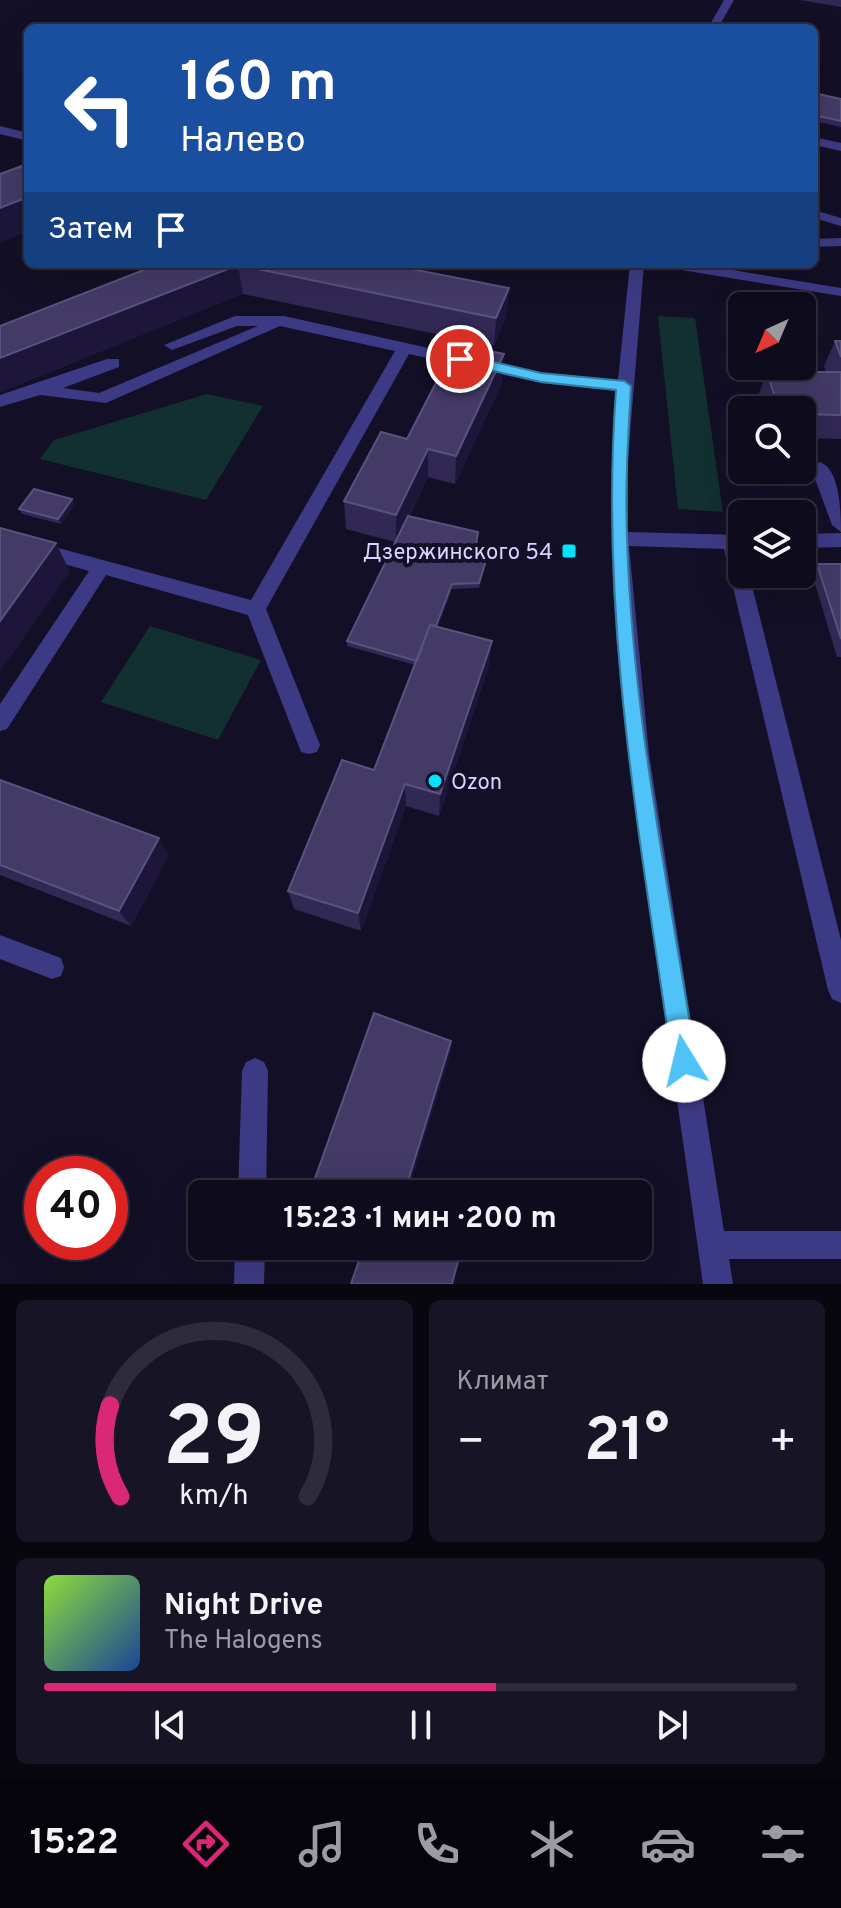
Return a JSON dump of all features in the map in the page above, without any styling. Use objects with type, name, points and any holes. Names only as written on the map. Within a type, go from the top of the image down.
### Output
[{"type":"street","points":[[715,24],[729,0]]},
{"type":"street","points":[[3,133],[24,136]]},
{"type":"street","points":[[818,142],[841,147]]},
{"type":"street","points":[[818,215],[841,222]]},
{"type":"street","points":[[818,243],[841,242]]},
{"type":"street","points":[[637,268],[619,459],[619,539],[638,754],[718,1284]]},
{"type":"street","points":[[694,268],[841,292]]},
{"type":"street","points":[[172,345],[235,321],[284,321],[541,378],[624,386]]},
{"type":"street","points":[[40,390],[100,399],[284,321]]},
{"type":"street","points":[[256,609],[405,347]]},
{"type":"street","points":[[0,401],[113,363]]},
{"type":"street","points":[[820,468],[841,525]]},
{"type":"street","points":[[619,539],[728,542]]},
{"type":"street","points":[[816,541],[841,540]]},
{"type":"street","points":[[28,546],[256,609]]},
{"type":"street","points":[[0,722],[101,568]]},
{"type":"street","points":[[748,588],[841,990]]},
{"type":"street","points":[[256,609],[309,745]]},
{"type":"street","points":[[0,947],[52,967]]},
{"type":"street","points":[[252,1180],[255,1071]]},
{"type":"street","points":[[712,1245],[841,1245]]},
{"type":"street","points":[[249,1284],[250,1260]]},
{"type":"green space","points":[[658,316],[695,318],[723,512],[678,509]]},
{"type":"green space","points":[[207,394],[263,406],[206,500],[40,459],[54,440]]},
{"type":"green space","points":[[150,626],[261,660],[218,740],[101,702]]},
{"type":"building","points":[[818,94],[841,99],[841,121],[818,116]]},
{"type":"building","points":[[24,168],[24,199],[0,208],[0,174]]},
{"type":"building","points":[[149,268],[230,268],[0,358],[0,326]]},
{"type":"building","points":[[253,268],[406,268],[509,288],[496,318]]},
{"type":"building","points":[[835,341],[841,341],[841,357]]},
{"type":"building","points":[[456,344],[504,354],[456,456],[428,449],[396,515],[344,501],[381,432],[407,439]]},
{"type":"building","points":[[816,372],[841,372],[841,415],[816,414],[816,396],[775,396],[770,380],[816,380]]},
{"type":"building","points":[[34,489],[72,499],[58,519],[19,509]]},
{"type":"building","points":[[408,516],[478,532],[476,545],[488,554],[479,583],[452,584],[436,626],[430,625],[417,661],[347,641]]},
{"type":"building","points":[[0,528],[56,543],[0,621]]},
{"type":"building","points":[[817,564],[841,564],[841,639]]},
{"type":"building","points":[[430,625],[492,641],[440,794],[405,784],[358,913],[288,891],[342,760],[374,770]]},
{"type":"building","points":[[0,780],[159,838],[119,911],[0,865]]},
{"type":"building","points":[[374,1013],[451,1041],[408,1180],[314,1180]]},
{"type":"building","points":[[359,1260],[458,1260],[452,1284],[351,1284]]},
{"type":"place","name":"Дзержинского 54","points":[[569,551]]},
{"type":"place","name":"Ozon","points":[[435,781]]},
{"type":"route","points":[[460,359],[541,378],[624,386],[619,459],[619,539],[626,642],[638,754],[684,1061]]}]
